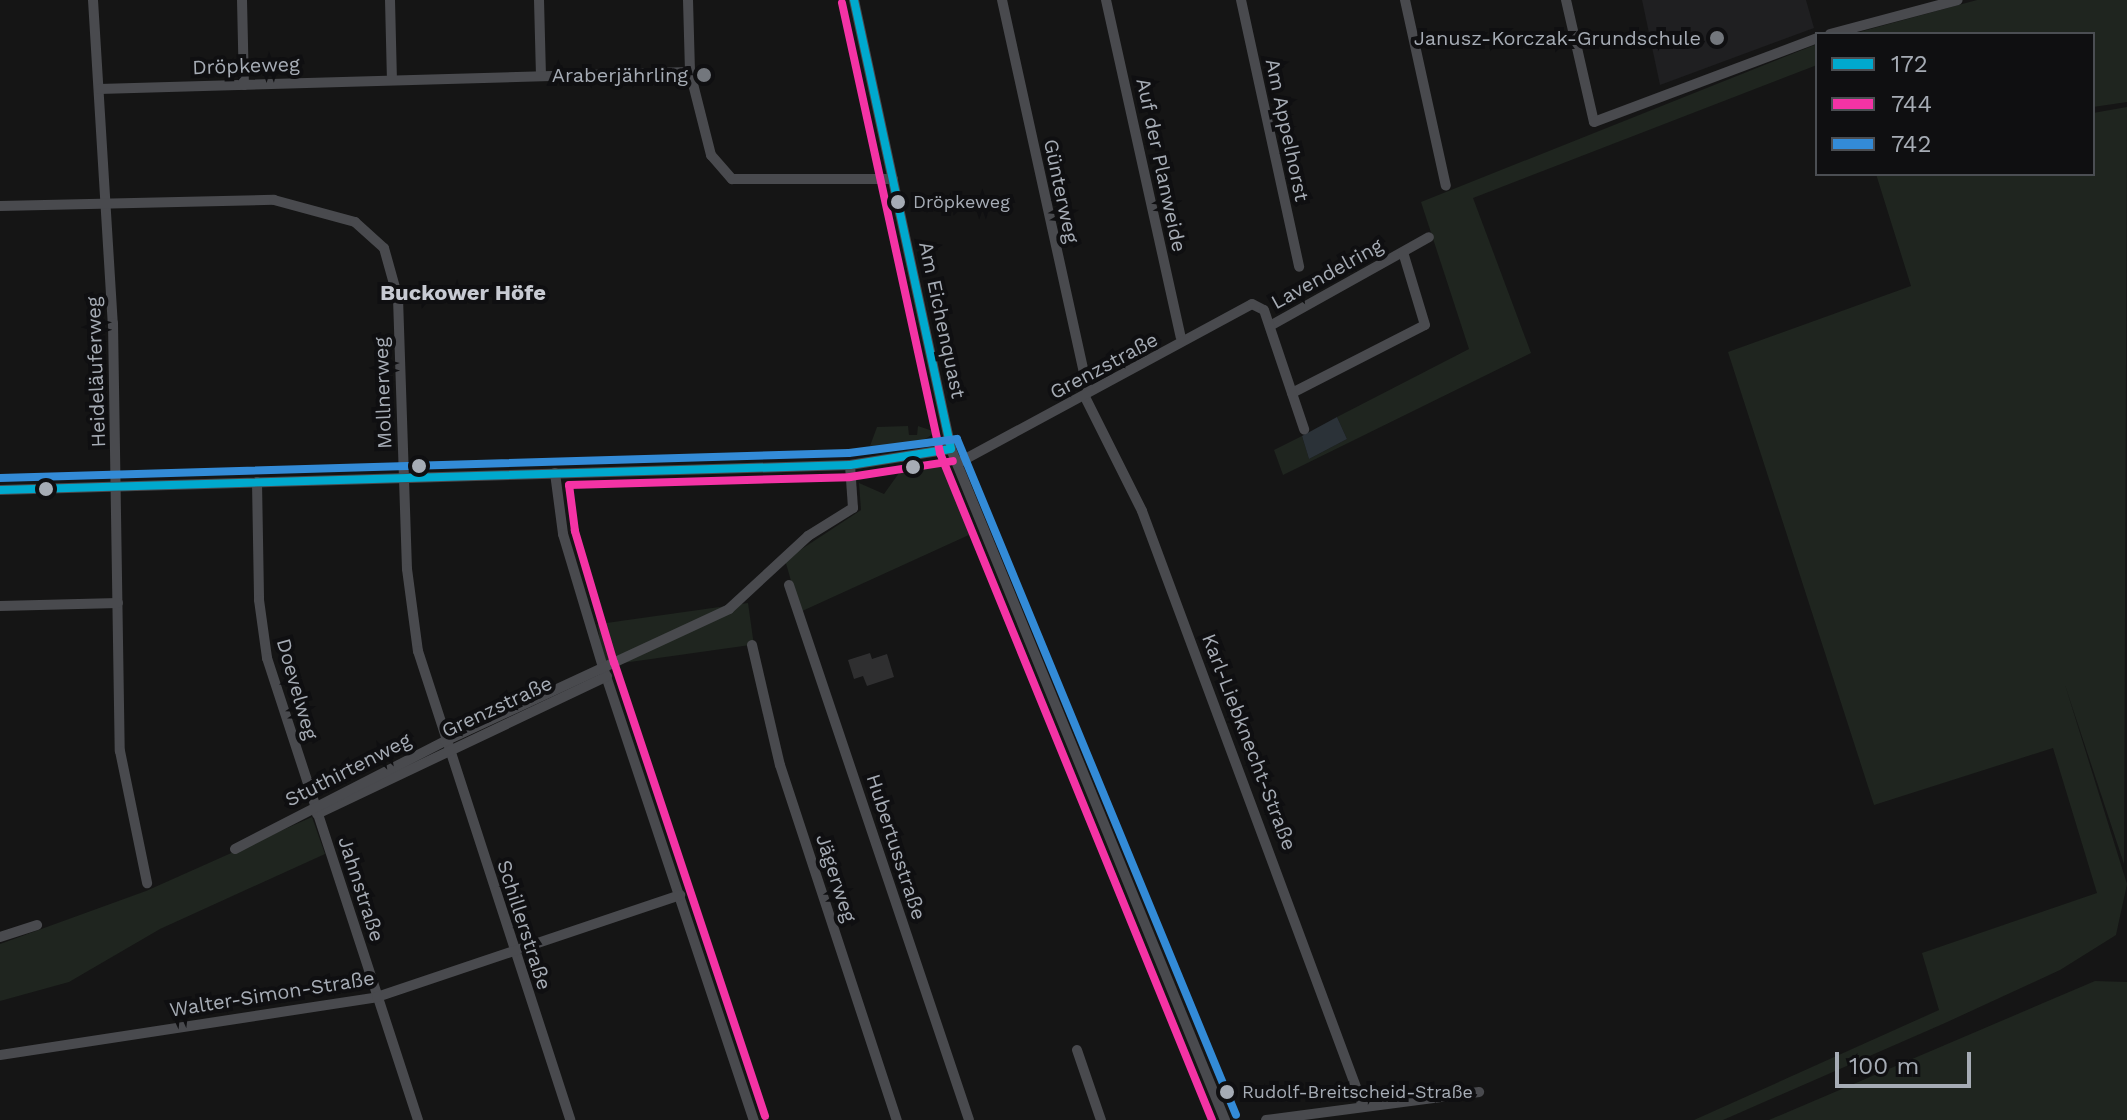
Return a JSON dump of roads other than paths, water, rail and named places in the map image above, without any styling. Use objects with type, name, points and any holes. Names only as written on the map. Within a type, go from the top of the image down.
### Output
[{"type":"street","name":"Heideläuferweg","points":[[93,0],[106,202],[117,486],[120,751],[147,883]]},
{"type":"street","points":[[242,0],[244,85]]},
{"type":"street","points":[[390,0],[392,80]]},
{"type":"street","points":[[539,0],[541,76]]},
{"type":"street","points":[[688,0],[690,72],[713,162],[732,179],[893,179]]},
{"type":"street","name":"Am Eichenquast","points":[[854,0],[955,457]]},
{"type":"street","name":"Günterweg","points":[[1002,0],[1086,392]]},
{"type":"street","name":"Auf der Planweide","points":[[1106,0],[1181,337]]},
{"type":"street","name":"Am Appelhorst","points":[[1241,0],[1299,267]]},
{"type":"street","points":[[1405,0],[1446,186]]},
{"type":"street","points":[[1566,0],[1594,122],[1815,39]]},
{"type":"street","points":[[1838,32],[1958,0]]},
{"type":"street","name":"Dröpkeweg","points":[[99,89],[690,72]]},
{"type":"street","name":"Mollnerweg","points":[[0,206],[274,200],[332,213],[373,235],[397,286],[412,615],[446,745]]},
{"type":"street","name":"Lavendelring","points":[[1270,326],[1429,237]]},
{"type":"street","name":"Lavendelring","points":[[1292,393],[1425,325],[1403,252]]},
{"type":"street","name":"Grenzstraße","points":[[0,490],[850,465],[955,457],[1086,392],[1247,306],[1264,310]]},
{"type":"street","name":"Lavendelring","points":[[1264,310],[1304,429]]},
{"type":"street","name":"Karl-Liebknecht-Straße","points":[[1086,392],[1142,511],[1363,1106]]},
{"type":"street","points":[[955,457],[1225,1120]]},
{"type":"street","name":"Stuthirtenweg","points":[[235,849],[446,745],[605,672],[729,609],[808,536],[845,516],[856,500],[850,465]]},
{"type":"street","points":[[555,473],[563,534],[605,672],[754,1120]]},
{"type":"street","name":"Doevelweg","points":[[257,482],[264,645],[316,810]]},
{"type":"street","name":"Hubertusstraße","points":[[789,585],[969,1120]]},
{"type":"street","points":[[0,606],[118,603]]},
{"type":"street","name":"Jägerweg","points":[[752,645],[780,765],[897,1120]]},
{"type":"street","name":"Schillerstraße","points":[[446,745],[570,1120]]},
{"type":"street","name":"Jahnstraße","points":[[316,810],[416,1120]]},
{"type":"street","name":"Walter-Simon-Straße","points":[[0,1055],[377,997],[680,895]]},
{"type":"street","points":[[0,937],[37,925]]},
{"type":"street","points":[[1077,1050],[1101,1120]]},
{"type":"street","points":[[1266,1120],[1330,1116],[1363,1106],[1479,1092]]},
{"type":"place","name":"Janusz-Korczak-Grundschule","points":[[1717,38]]},
{"type":"place","name":"Araberjährling","points":[[704,75]]},
{"type":"place","name":"Dröpkeweg","points":[[898,202]]},
{"type":"place","name":"Rudolf-Breitscheid-Straße","points":[[1227,1092]]},
{"type":"district","name":"Buckower Höfe","points":[[463,293]]}]
